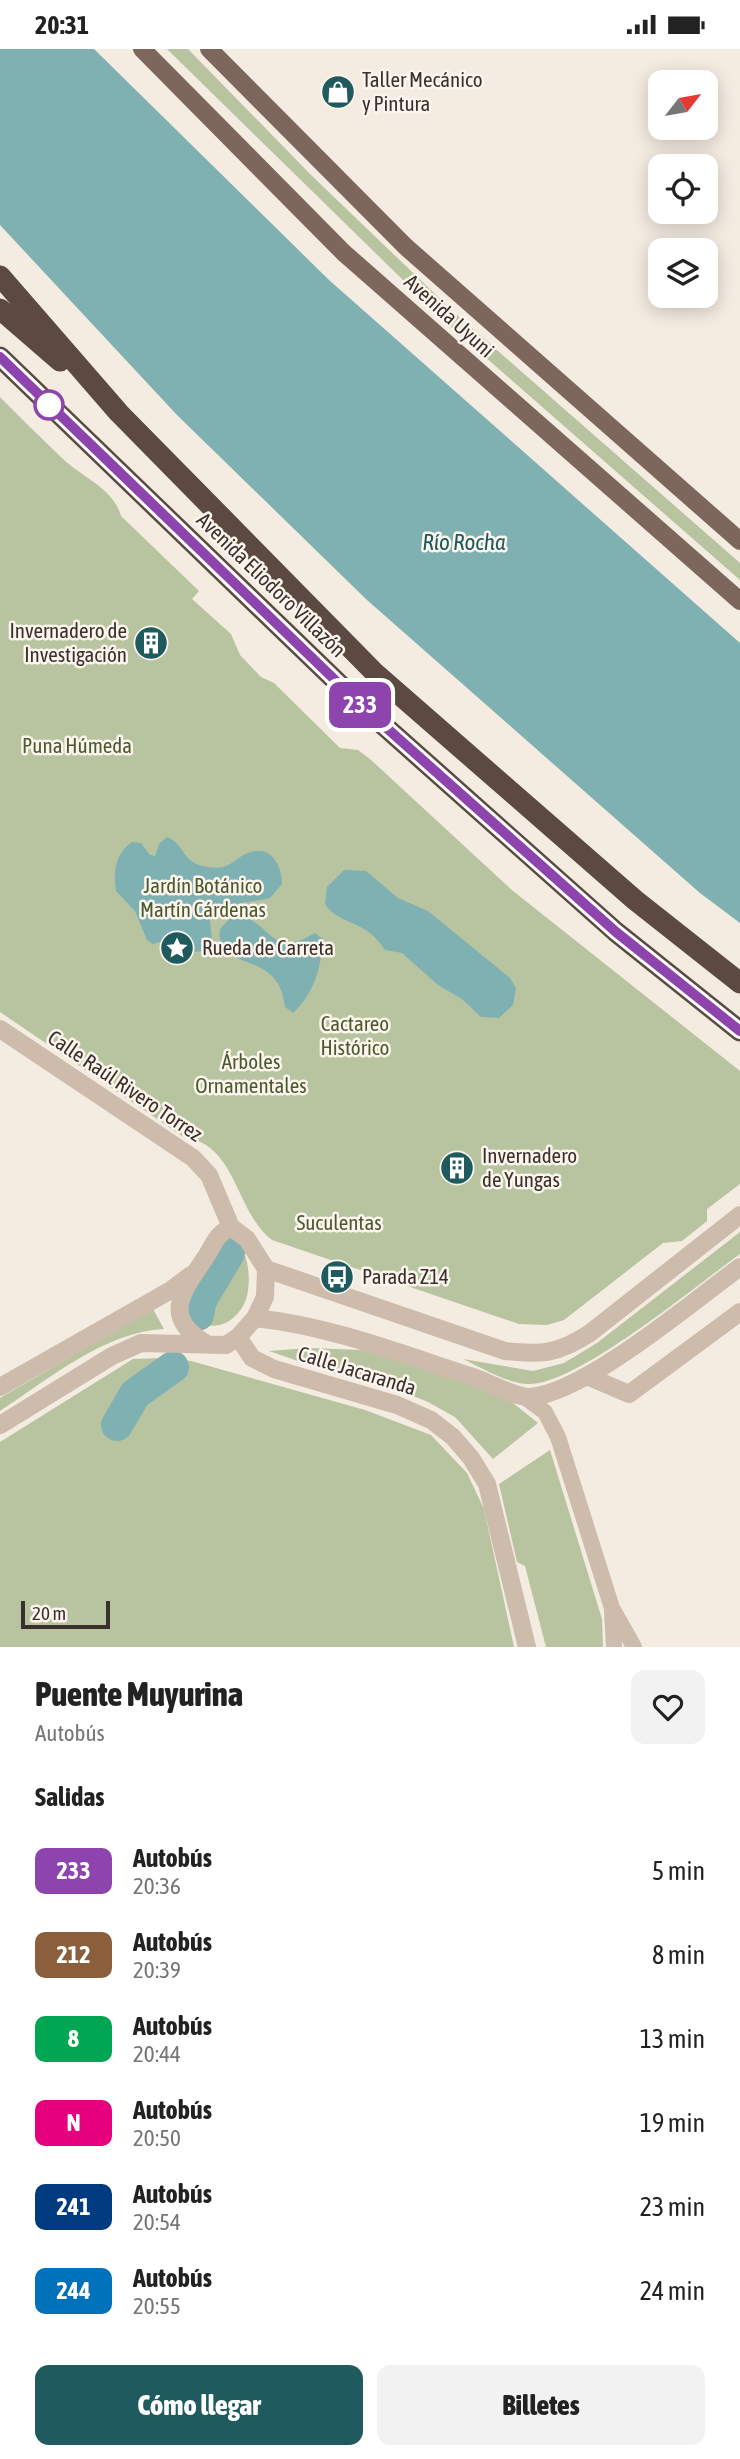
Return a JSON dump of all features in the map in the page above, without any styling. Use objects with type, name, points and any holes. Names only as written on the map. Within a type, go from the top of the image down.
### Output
[{"type":"highway","points":[[0,276],[119,413]]},
{"type":"highway","points":[[0,309],[119,413]]},
{"type":"highway","name":"Avenida Eliodoro Villazón","points":[[0,357],[363,707],[616,932],[740,1031]]},
{"type":"highway","name":"Avenida Eliodoro Villazón","points":[[119,413],[376,674],[635,899],[740,983]]},
{"type":"main road","name":"Avenida Uyuni","points":[[142,49],[344,253],[740,601]]},
{"type":"main road","name":"Avenida Uyuni","points":[[209,49],[406,247],[740,541]]},
{"type":"street","name":"Calle Raúl Rivero Torrez","points":[[0,1029],[193,1158],[209,1175],[231,1227]]},
{"type":"street","points":[[266,1269],[505,1351],[534,1354],[569,1347],[590,1333],[740,1215]]},
{"type":"street","points":[[0,1425],[112,1356],[141,1343],[209,1345],[226,1345],[238,1336],[255,1318],[265,1297],[266,1269],[247,1239],[231,1227],[218,1234],[181,1294],[180,1314],[186,1327],[209,1345]]},
{"type":"street","points":[[255,1318],[334,1332],[495,1384],[526,1398],[549,1394],[587,1376],[740,1267]]},
{"type":"street","points":[[0,1387],[172,1290],[191,1275]]},
{"type":"street","points":[[587,1376],[629,1394],[740,1312]]},
{"type":"street","name":"Calle Jacaranda","points":[[238,1336],[252,1358],[274,1369],[397,1405],[431,1420],[453,1437],[471,1458],[487,1484],[527,1647]]},
{"type":"lane","points":[[526,1398],[545,1412],[558,1437],[612,1608],[634,1647]]},
{"type":"lane","points":[[612,1608],[614,1647]]},
{"type":"green space","points":[[167,49],[188,49],[311,175],[457,315],[740,563],[740,580],[452,328]]},
{"type":"green space","name":"Jardín Botánico Martín Cárdenas","points":[[0,397],[63,459],[105,491],[112,498],[121,516],[199,591],[192,599],[231,634],[240,655],[261,677],[274,683],[340,748],[358,750],[370,759],[513,891],[740,1071],[740,1184],[707,1209],[707,1221],[682,1241],[663,1243],[564,1320],[547,1325],[519,1324],[272,1240],[250,1213],[225,1165],[215,1152],[202,1143],[185,1138],[0,1012]]},
{"type":"green space","points":[[740,1232],[740,1254],[636,1331],[575,1369],[549,1380],[528,1384],[503,1378],[463,1359],[533,1371],[564,1363],[597,1343]]},
{"type":"green space","points":[[230,1241],[244,1252],[247,1261],[249,1280],[246,1300],[241,1310],[226,1323],[208,1325],[199,1322],[190,1314],[192,1294],[208,1263]]},
{"type":"green space","points":[[153,1309],[164,1329],[142,1332],[99,1348],[0,1411],[0,1398]]},
{"type":"green space","points":[[309,1348],[362,1350],[411,1362],[508,1399],[538,1423],[493,1459],[455,1417],[428,1402],[377,1381],[333,1373],[269,1351]]},
{"type":"green space","points":[[133,1359],[191,1361],[365,1410],[431,1435],[467,1473],[484,1509],[514,1647],[0,1647],[0,1442]]},
{"type":"green space","points":[[550,1450],[602,1619],[603,1647],[546,1647],[525,1566],[517,1562],[499,1484]]},
{"type":"water","name":"Río Rocha","points":[[0,49],[94,49],[329,280],[740,643],[740,923],[700,893],[367,600],[177,415],[0,225]]},
{"type":"water","points":[[167,837],[194,863],[211,867],[226,866],[255,851],[267,853],[276,861],[282,884],[270,898],[230,906],[216,914],[210,921],[212,940],[204,951],[191,952],[169,939],[153,944],[147,940],[135,911],[116,891],[115,870],[122,852],[132,842],[141,843],[150,855],[155,856],[159,844]]},
{"type":"water","points":[[344,870],[366,871],[398,898],[428,911],[510,978],[516,988],[513,1005],[499,1018],[481,1017],[462,999],[438,985],[402,953],[385,950],[369,932],[337,916],[325,904],[327,887]]},
{"type":"water","points":[[240,915],[281,942],[290,943],[315,933],[324,940],[312,988],[293,1013],[285,1007],[280,988],[271,976],[236,958],[227,952],[221,943],[220,929],[232,916]]},
{"type":"waterway","points":[[198,1315],[201,1300],[229,1253]]},
{"type":"waterway","points":[[117,1425],[135,1394],[173,1367]]},
{"type":"bus line","name":"233","points":[[0,357],[363,707],[616,932],[740,1031]]},
{"type":"place","name":"Taller Mecánico y Pintura","points":[[338,92]]},
{"type":"place","name":"Invernadero de Investigación","points":[[151,643]]},
{"type":"place","name":"Rueda de Carreta","points":[[177,948]]},
{"type":"place","name":"Invernadero de Yungas","points":[[457,1168]]},
{"type":"place","name":"Parada Z14","points":[[337,1277]]},
{"type":"park label","name":"Puna Húmeda","points":[[77,746]]},
{"type":"park label","name":"Cactareo Histórico","points":[[355,1036]]},
{"type":"park label","name":"Árboles Ornamentales","points":[[251,1074]]},
{"type":"park label","name":"Suculentas","points":[[339,1223]]}]
